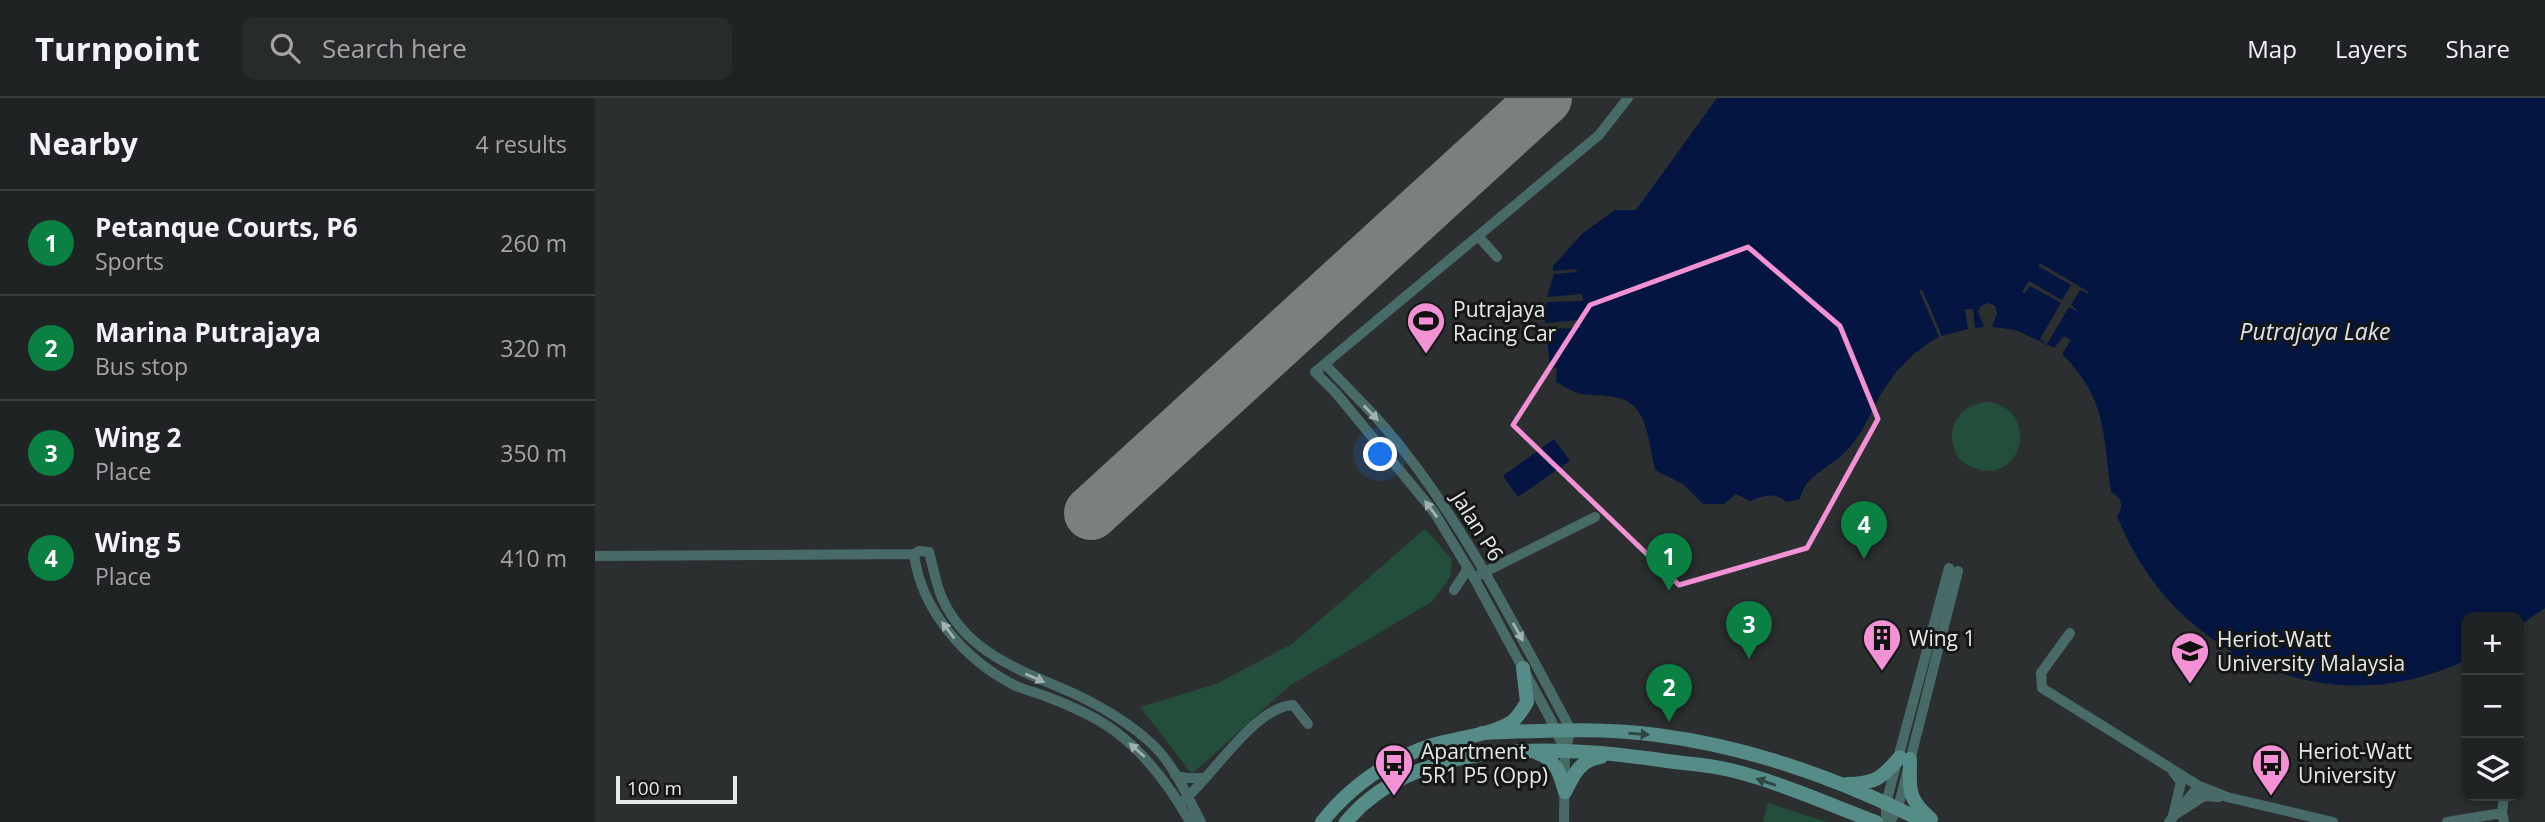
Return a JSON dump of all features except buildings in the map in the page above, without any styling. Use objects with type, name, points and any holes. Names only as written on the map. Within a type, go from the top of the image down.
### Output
[{"type":"street","points":[[1325,364],[1599,135],[1628,98]]},
{"type":"street","points":[[1478,236],[1497,257]]},
{"type":"street","name":"Jalan P6","points":[[1325,364],[1387,430],[1439,499],[1485,572],[1564,730],[1523,668],[1434,512],[1336,393],[1315,372],[1325,364]]},
{"type":"street","points":[[1474,578],[1595,517]]},
{"type":"street","points":[[595,556],[929,552],[942,599],[960,627],[979,648],[1001,662],[1100,706],[1154,746],[1175,775],[1190,822]]},
{"type":"street","points":[[913,554],[915,566],[934,610],[950,634],[969,654],[1015,685],[1082,711],[1115,731],[1144,756],[1201,822]]},
{"type":"street","points":[[1467,567],[1454,590],[1470,587],[1480,589]]},
{"type":"street","points":[[1888,822],[1953,570]]},
{"type":"street","points":[[2070,633],[2041,673],[2042,688],[2199,786],[2227,797],[2333,822]]},
{"type":"street","points":[[1322,822],[1341,799],[1375,772],[1424,747],[1511,723],[1527,702],[1523,668]]},
{"type":"street","points":[[1184,800],[1256,723],[1275,709],[1293,705],[1308,724]]},
{"type":"street","points":[[1482,733],[1564,730],[1657,735],[1722,748],[1842,783],[1925,822]]},
{"type":"street","points":[[1564,730],[1564,822]]},
{"type":"street","points":[[1530,751],[1553,762],[1560,771],[1565,792]]},
{"type":"street","points":[[1346,822],[1356,810],[1383,790],[1439,763],[1477,755],[1530,751],[1623,754],[1730,770],[1876,822]]},
{"type":"street","points":[[1565,792],[1576,771],[1585,762],[1623,754]]},
{"type":"street","points":[[1842,783],[1872,782],[1905,758]]},
{"type":"street","points":[[1905,758],[1911,796],[1922,812],[1935,822]]},
{"type":"street","points":[[2168,766],[2181,782],[2171,819]]},
{"type":"street","points":[[1175,775],[1187,778],[1206,777]]},
{"type":"street","points":[[2171,819],[2199,786]]},
{"type":"street","points":[[1807,796],[1857,822]]},
{"type":"street","points":[[2171,819],[2204,796],[2227,797]]},
{"type":"street","points":[[2447,822],[2503,818]]},
{"type":"highlighted area","points":[[1748,247],[1840,326],[1878,419],[1807,548],[1679,585],[1513,425],[1590,305]]},
{"type":"green space","points":[[1991,402],[2006,409],[2016,419],[2020,432],[2014,457],[2005,466],[1993,471],[1977,469],[1963,462],[1955,452],[1952,439],[1952,430],[1960,415],[1973,405]]},
{"type":"green space","points":[[1425,529],[1452,559],[1450,577],[1433,601],[1289,686],[1192,774],[1140,707],[1216,684],[1292,644]]},
{"type":"green space","points":[[1768,803],[1827,822],[1763,822]]},
{"type":"water","name":"Putrajaya Lake","points":[[1717,98],[2545,98],[2545,608],[2524,623],[2524,612],[2461,612],[2461,662],[2414,679],[2387,684],[2334,684],[2307,680],[2255,663],[2248,667],[2239,666],[2234,660],[2233,652],[2195,626],[2163,594],[2126,537],[2117,516],[2121,502],[2111,492],[2104,434],[2095,402],[2077,370],[2062,354],[2071,340],[2064,336],[2054,348],[2016,330],[1992,327],[1997,313],[1995,306],[1988,303],[1981,306],[1978,312],[1984,327],[1975,328],[1973,309],[1965,309],[1968,329],[1942,336],[1922,289],[1919,290],[1939,337],[1919,350],[1895,374],[1852,445],[1807,483],[1800,499],[1786,502],[1778,496],[1769,496],[1750,501],[1736,494],[1724,504],[1703,504],[1683,484],[1655,470],[1648,435],[1636,408],[1623,399],[1581,394],[1572,390],[1556,382],[1557,368],[1550,367],[1546,329],[1580,328],[1580,320],[1545,323],[1547,302],[1583,301],[1582,294],[1547,297],[1554,274],[1577,272],[1576,269],[1553,271],[1553,266],[1583,233],[1615,210],[1636,210]]},
{"type":"water","points":[[1554,439],[1570,461],[1518,497],[1503,476]]},
{"type":"pier","points":[[2040,263],[2089,292],[2088,294],[2080,290],[2071,305],[2077,310],[2069,307],[2047,344],[2040,339],[2061,303],[2030,286],[2025,293],[2022,292],[2029,281],[2062,300],[2071,285],[2038,266]]},
{"type":"runway","points":[[1091,513],[1545,98]]},
{"type":"place","name":"Putrajaya Racing Car","points":[[1426,355]]},
{"type":"place","name":"Wing 5","points":[[1864,559]]},
{"type":"place","name":"Petanque Courts, P6","points":[[1669,591]]},
{"type":"place","name":"Wing 2","points":[[1749,659]]},
{"type":"place","name":"Wing 1","points":[[1882,672]]},
{"type":"place","name":"Heriot-Watt University Malaysia","points":[[2190,685]]},
{"type":"place","name":"Marina Putrajaya","points":[[1669,722]]},
{"type":"place","name":"Apartment 5R1 P5 (Opp)","points":[[1394,797]]},
{"type":"place","name":"Heriot-Watt University","points":[[2271,797]]}]
